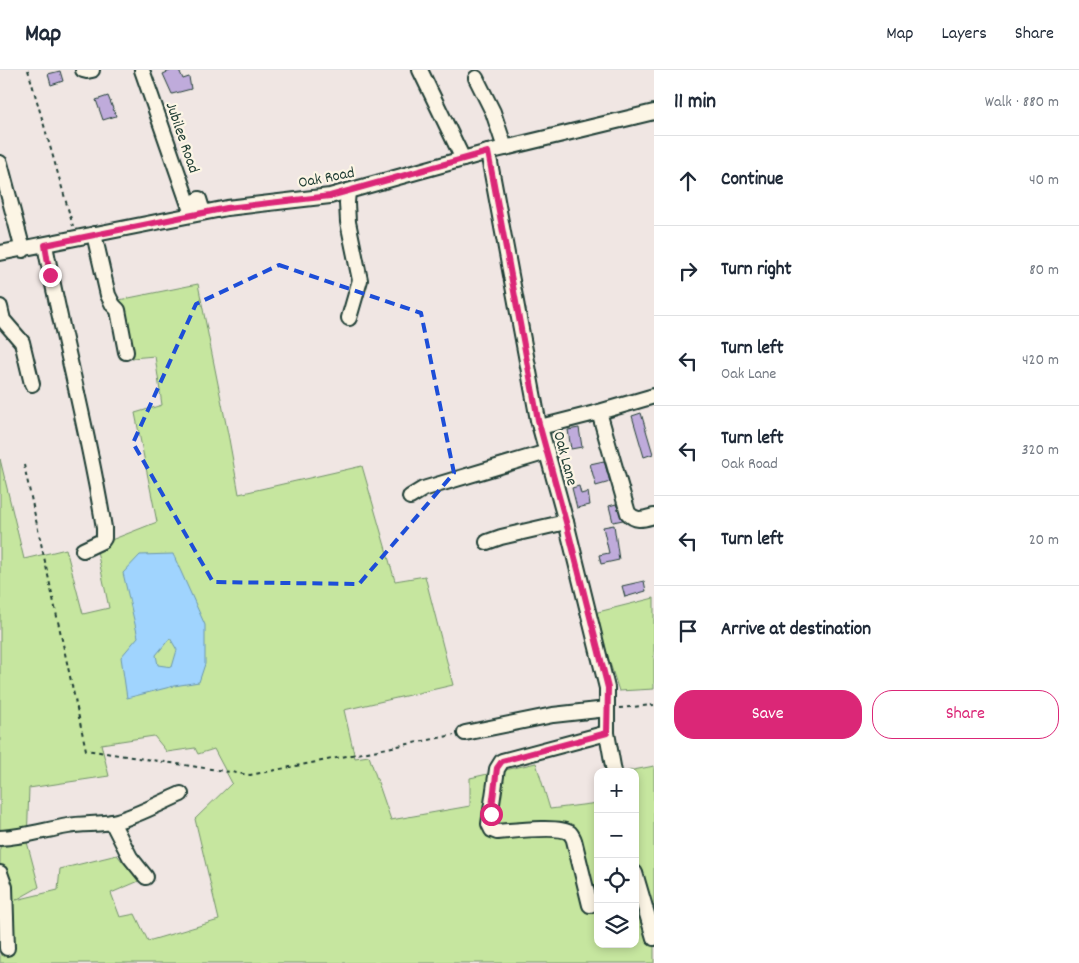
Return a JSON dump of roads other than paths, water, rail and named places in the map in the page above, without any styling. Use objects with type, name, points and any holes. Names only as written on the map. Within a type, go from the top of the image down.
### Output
[{"type":"street","points":[[83,70],[87,72],[92,70]]},
{"type":"street","name":"Jubilee Road","points":[[142,70],[198,209]]},
{"type":"street","points":[[420,70],[463,159]]},
{"type":"street","points":[[476,78],[493,112],[505,148]]},
{"type":"street","name":"Oak Road","points":[[0,253],[77,238],[198,209],[330,196],[488,152],[654,112]]},
{"type":"street","name":"Oak Lane","points":[[488,152],[540,427],[608,688],[607,733],[613,768]]},
{"type":"street","points":[[0,163],[23,250]]},
{"type":"street","points":[[348,191],[346,203],[348,222],[360,280],[349,318]]},
{"type":"street","points":[[94,234],[108,295],[118,310],[126,352]]},
{"type":"street","points":[[45,245],[54,296],[73,377],[104,528],[104,538],[102,541],[83,550]]},
{"type":"street","points":[[0,307],[3,320],[22,342],[32,384]]},
{"type":"street","points":[[540,427],[654,396]]},
{"type":"street","points":[[599,412],[628,512],[637,519],[654,516]]},
{"type":"street","points":[[410,497],[424,488],[547,452]]},
{"type":"street","points":[[487,542],[566,522]]},
{"type":"street","points":[[464,733],[553,715],[607,709]]},
{"type":"street","points":[[590,905],[574,840],[570,833],[550,829],[497,832],[492,830],[489,824],[497,768],[502,761],[607,733]]},
{"type":"street","points":[[0,838],[26,835],[76,824],[112,822],[140,813],[181,794]]},
{"type":"street","points":[[112,822],[130,857],[146,876]]},
{"type":"street","points":[[0,874],[5,887],[7,948]]},
{"type":"street","points":[[639,887],[654,938]]},
{"type":"water","points":[[173,554],[205,625],[205,664],[199,682],[174,686],[127,698],[121,657],[138,637],[123,573],[140,555]],"holes":[[[170,638],[177,650],[172,667],[158,665],[156,655]]]}]
